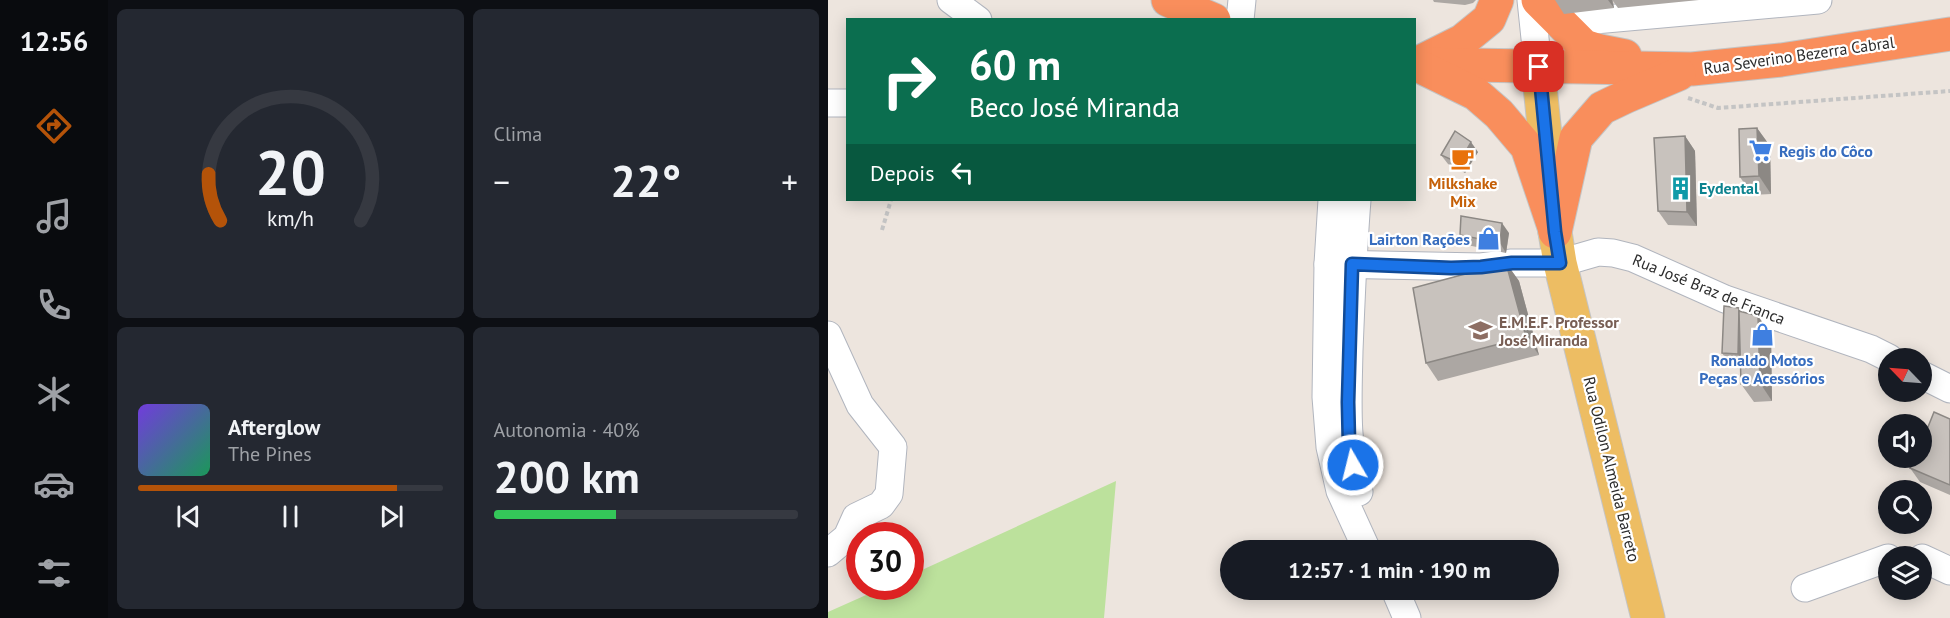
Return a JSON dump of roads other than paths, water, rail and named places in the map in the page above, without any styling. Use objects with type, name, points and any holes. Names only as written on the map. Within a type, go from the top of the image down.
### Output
[{"type":"highway","points":[[1168,0],[1209,18]]},
{"type":"highway","points":[[1416,64],[1462,41],[1490,19],[1497,0]]},
{"type":"highway","points":[[1538,0],[1584,46],[1692,69]]},
{"type":"highway","name":"Rua Severino Bezerra Cabral","points":[[1416,64],[1692,69],[1781,60],[1950,34]]},
{"type":"highway","points":[[1416,64],[1476,93],[1499,114],[1527,147],[1558,247]]},
{"type":"highway","points":[[1558,247],[1576,138],[1602,108],[1692,69]]},
{"type":"main road","name":"Rua Odilon Almeida Barreto","points":[[1539,67],[1558,247],[1648,618]]},
{"type":"street","points":[[951,0],[975,18]]},
{"type":"street","points":[[1240,18],[1242,0]]},
{"type":"street","name":"Rua Odilon Almeida Barreto","points":[[1531,0],[1539,67]]},
{"type":"street","points":[[1561,23],[1818,0]]},
{"type":"street","points":[[828,103],[846,103]]},
{"type":"street","points":[[1332,201],[1340,264],[1349,444],[1357,486],[1375,540]]},
{"type":"street","points":[[1357,201],[1340,264],[1326,397],[1330,447],[1340,491],[1362,540]]},
{"type":"street","name":"Rua José Braz de Franca","points":[[1340,264],[1481,267],[1512,263],[1558,247],[1613,253],[1633,258],[1725,299],[1878,352]]},
{"type":"street","points":[[828,335],[861,405],[893,447],[889,494],[881,505],[856,518],[847,537],[828,553]]},
{"type":"street","points":[[1932,380],[1950,389]]},
{"type":"street","points":[[1805,588],[1878,561]]},
{"type":"street","points":[[1932,563],[1950,571]]},
{"type":"street","points":[[1386,600],[1392,618]]},
{"type":"street","points":[[1399,600],[1407,618]]},
{"type":"place","name":"Regis do Côco","points":[[1761,151]]},
{"type":"place","name":"Milkshake Mix","points":[[1463,158]]},
{"type":"place","name":"Eydental","points":[[1681,188]]},
{"type":"place","name":"Lairton Rações","points":[[1488,239]]},
{"type":"place","name":"E.M.E.F. Professor José Miranda","points":[[1481,331]]},
{"type":"place","name":"Ronaldo Motos Peças e Acessórios","points":[[1762,335]]}]
